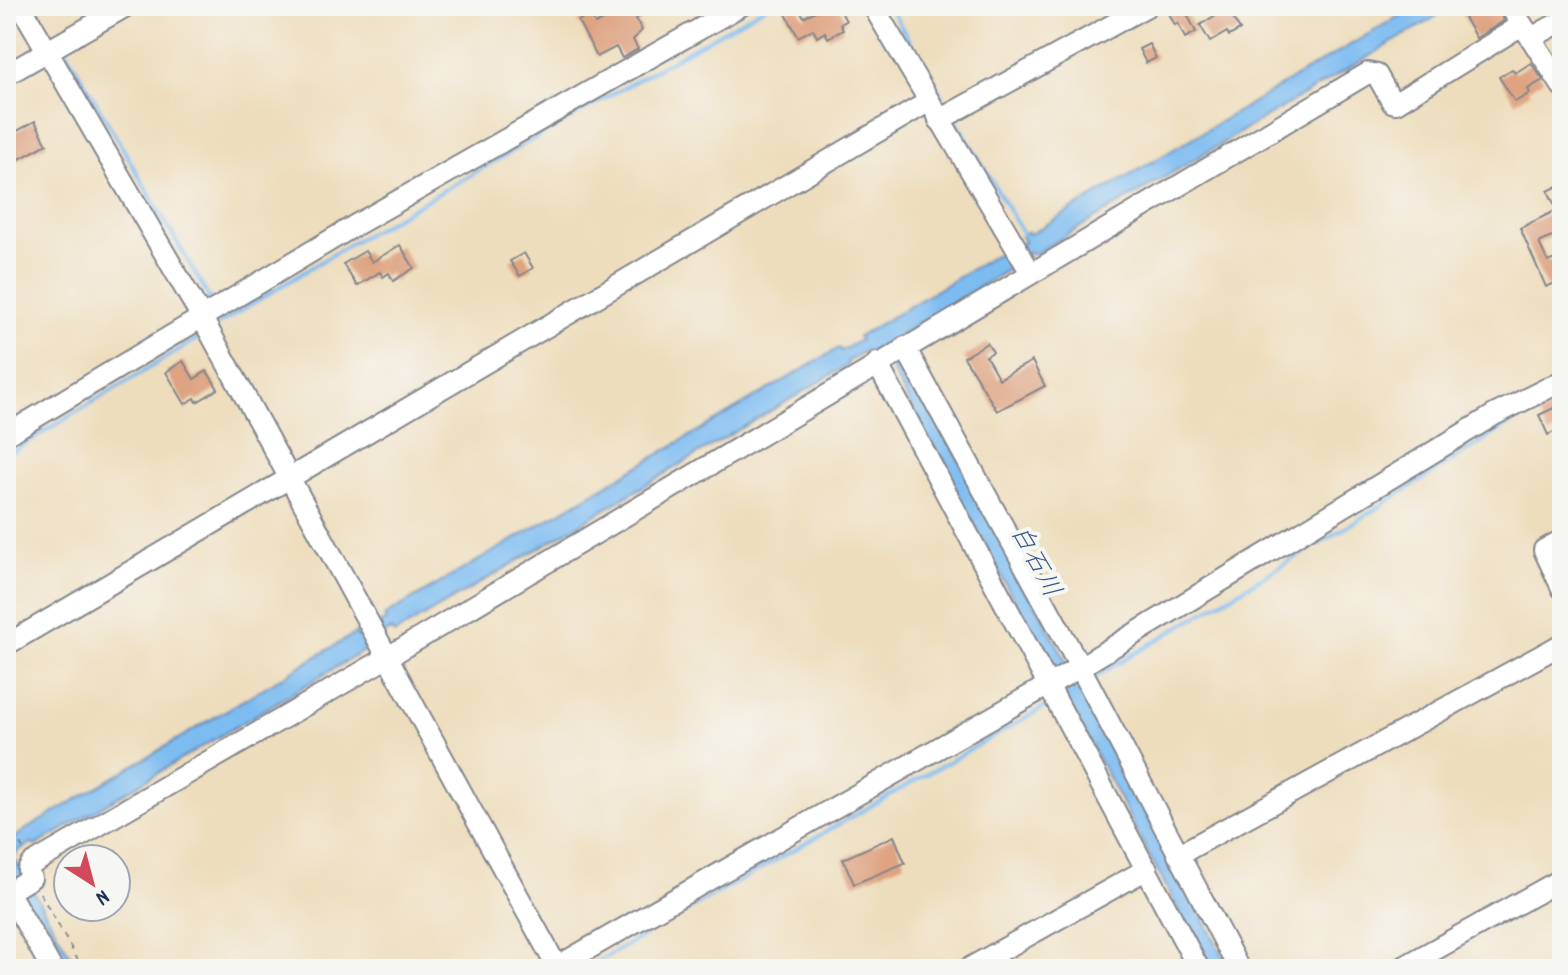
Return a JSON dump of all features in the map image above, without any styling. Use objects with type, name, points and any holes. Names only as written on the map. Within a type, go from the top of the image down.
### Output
[{"type":"street","points":[[21,6],[201,316],[556,968],[1083,675],[1494,415],[1562,381]]},
{"type":"street","points":[[6,75],[126,6]]},
{"type":"street","points":[[6,435],[201,316],[740,6]]},
{"type":"street","points":[[873,6],[1022,259]]},
{"type":"street","points":[[939,120],[1147,6]]},
{"type":"street","points":[[1510,6],[1562,86]]},
{"type":"street","points":[[52,969],[7,890],[31,878],[28,870],[32,864],[379,641],[892,355],[1022,259],[1368,73],[1377,75],[1392,102],[1396,103],[1526,32],[1562,21]]},
{"type":"street","points":[[6,645],[928,102]]},
{"type":"street","points":[[892,355],[1083,675],[1239,969]]},
{"type":"street","points":[[892,355],[1053,691],[1199,969]]},
{"type":"street","points":[[1562,540],[1544,550],[1562,588]]},
{"type":"street","points":[[1178,855],[1562,644]]},
{"type":"street","points":[[968,969],[1147,869]]},
{"type":"street","points":[[1400,969],[1562,879]]},
{"type":"path","points":[[14,833],[25,852]]},
{"type":"path","points":[[31,878],[83,969]]},
{"type":"water","points":[[1416,6],[1443,6],[1437,16],[1033,255],[1030,252],[1011,264],[1012,267],[891,340],[900,358],[904,357],[1230,969],[1210,969],[881,345],[868,353],[866,350],[847,362],[848,365],[394,634],[391,630],[363,646],[365,650],[35,846],[32,843],[18,851],[14,858],[78,969],[60,969],[6,872],[6,841],[11,841],[356,633],[358,637],[386,620],[384,616],[839,348],[841,351],[860,340],[858,337],[1002,251],[1004,254],[1024,242],[1021,236],[1030,234]]},
{"type":"building","points":[[629,6],[636,6],[642,15],[636,19],[642,30],[633,40],[638,49],[622,58],[616,47],[597,57],[578,21],[590,14],[595,24]]},
{"type":"building","points":[[797,6],[804,17],[825,6],[838,6],[846,21],[840,24],[843,30],[828,38],[825,32],[817,37],[813,29],[798,37],[785,12]]},
{"type":"building","points":[[1165,6],[1183,6],[1196,32],[1185,38]]},
{"type":"building","points":[[1475,6],[1497,6],[1504,21],[1476,38],[1462,14]]},
{"type":"building","points":[[1227,8],[1240,30],[1229,36],[1227,32],[1210,42],[1200,25]]},
{"type":"building","points":[[1149,44],[1156,58],[1146,63],[1139,49]]},
{"type":"building","points":[[1531,63],[1543,80],[1515,102],[1499,77],[1512,69],[1515,73]]},
{"type":"building","points":[[35,121],[47,144],[16,161],[13,156],[6,159],[6,137]]},
{"type":"building","points":[[1562,184],[1562,232],[1539,243],[1548,262],[1562,256],[1562,280],[1546,287],[1520,228],[1557,210],[1548,191]]},
{"type":"building","points":[[400,245],[414,268],[393,281],[389,273],[383,277],[380,272],[357,286],[343,264],[365,251],[372,262]]},
{"type":"building","points":[[524,253],[533,268],[520,276],[510,261]]},
{"type":"building","points":[[987,343],[993,352],[986,356],[999,379],[1032,361],[1045,386],[997,411],[964,357]]},
{"type":"building","points":[[183,361],[194,379],[207,371],[218,389],[197,402],[195,398],[185,404],[166,372]]},
{"type":"building","points":[[1562,404],[1562,428],[1548,435],[1539,415]]},
{"type":"building","points":[[894,836],[905,863],[854,884],[843,859]]},
{"type":"waterway","points":[[219,324],[353,242],[767,6]]},
{"type":"waterway","points":[[889,6],[948,106]]},
{"type":"waterway","points":[[66,50],[211,301]]},
{"type":"waterway","points":[[956,120],[1026,239]]},
{"type":"waterway","points":[[6,455],[200,337]]},
{"type":"waterway","points":[[1092,679],[1355,522],[1535,408],[1562,395]]},
{"type":"waterway","points":[[585,969],[1050,704]]},
{"type":"water label","name":"白石川","points":[[1034,562]]}]
